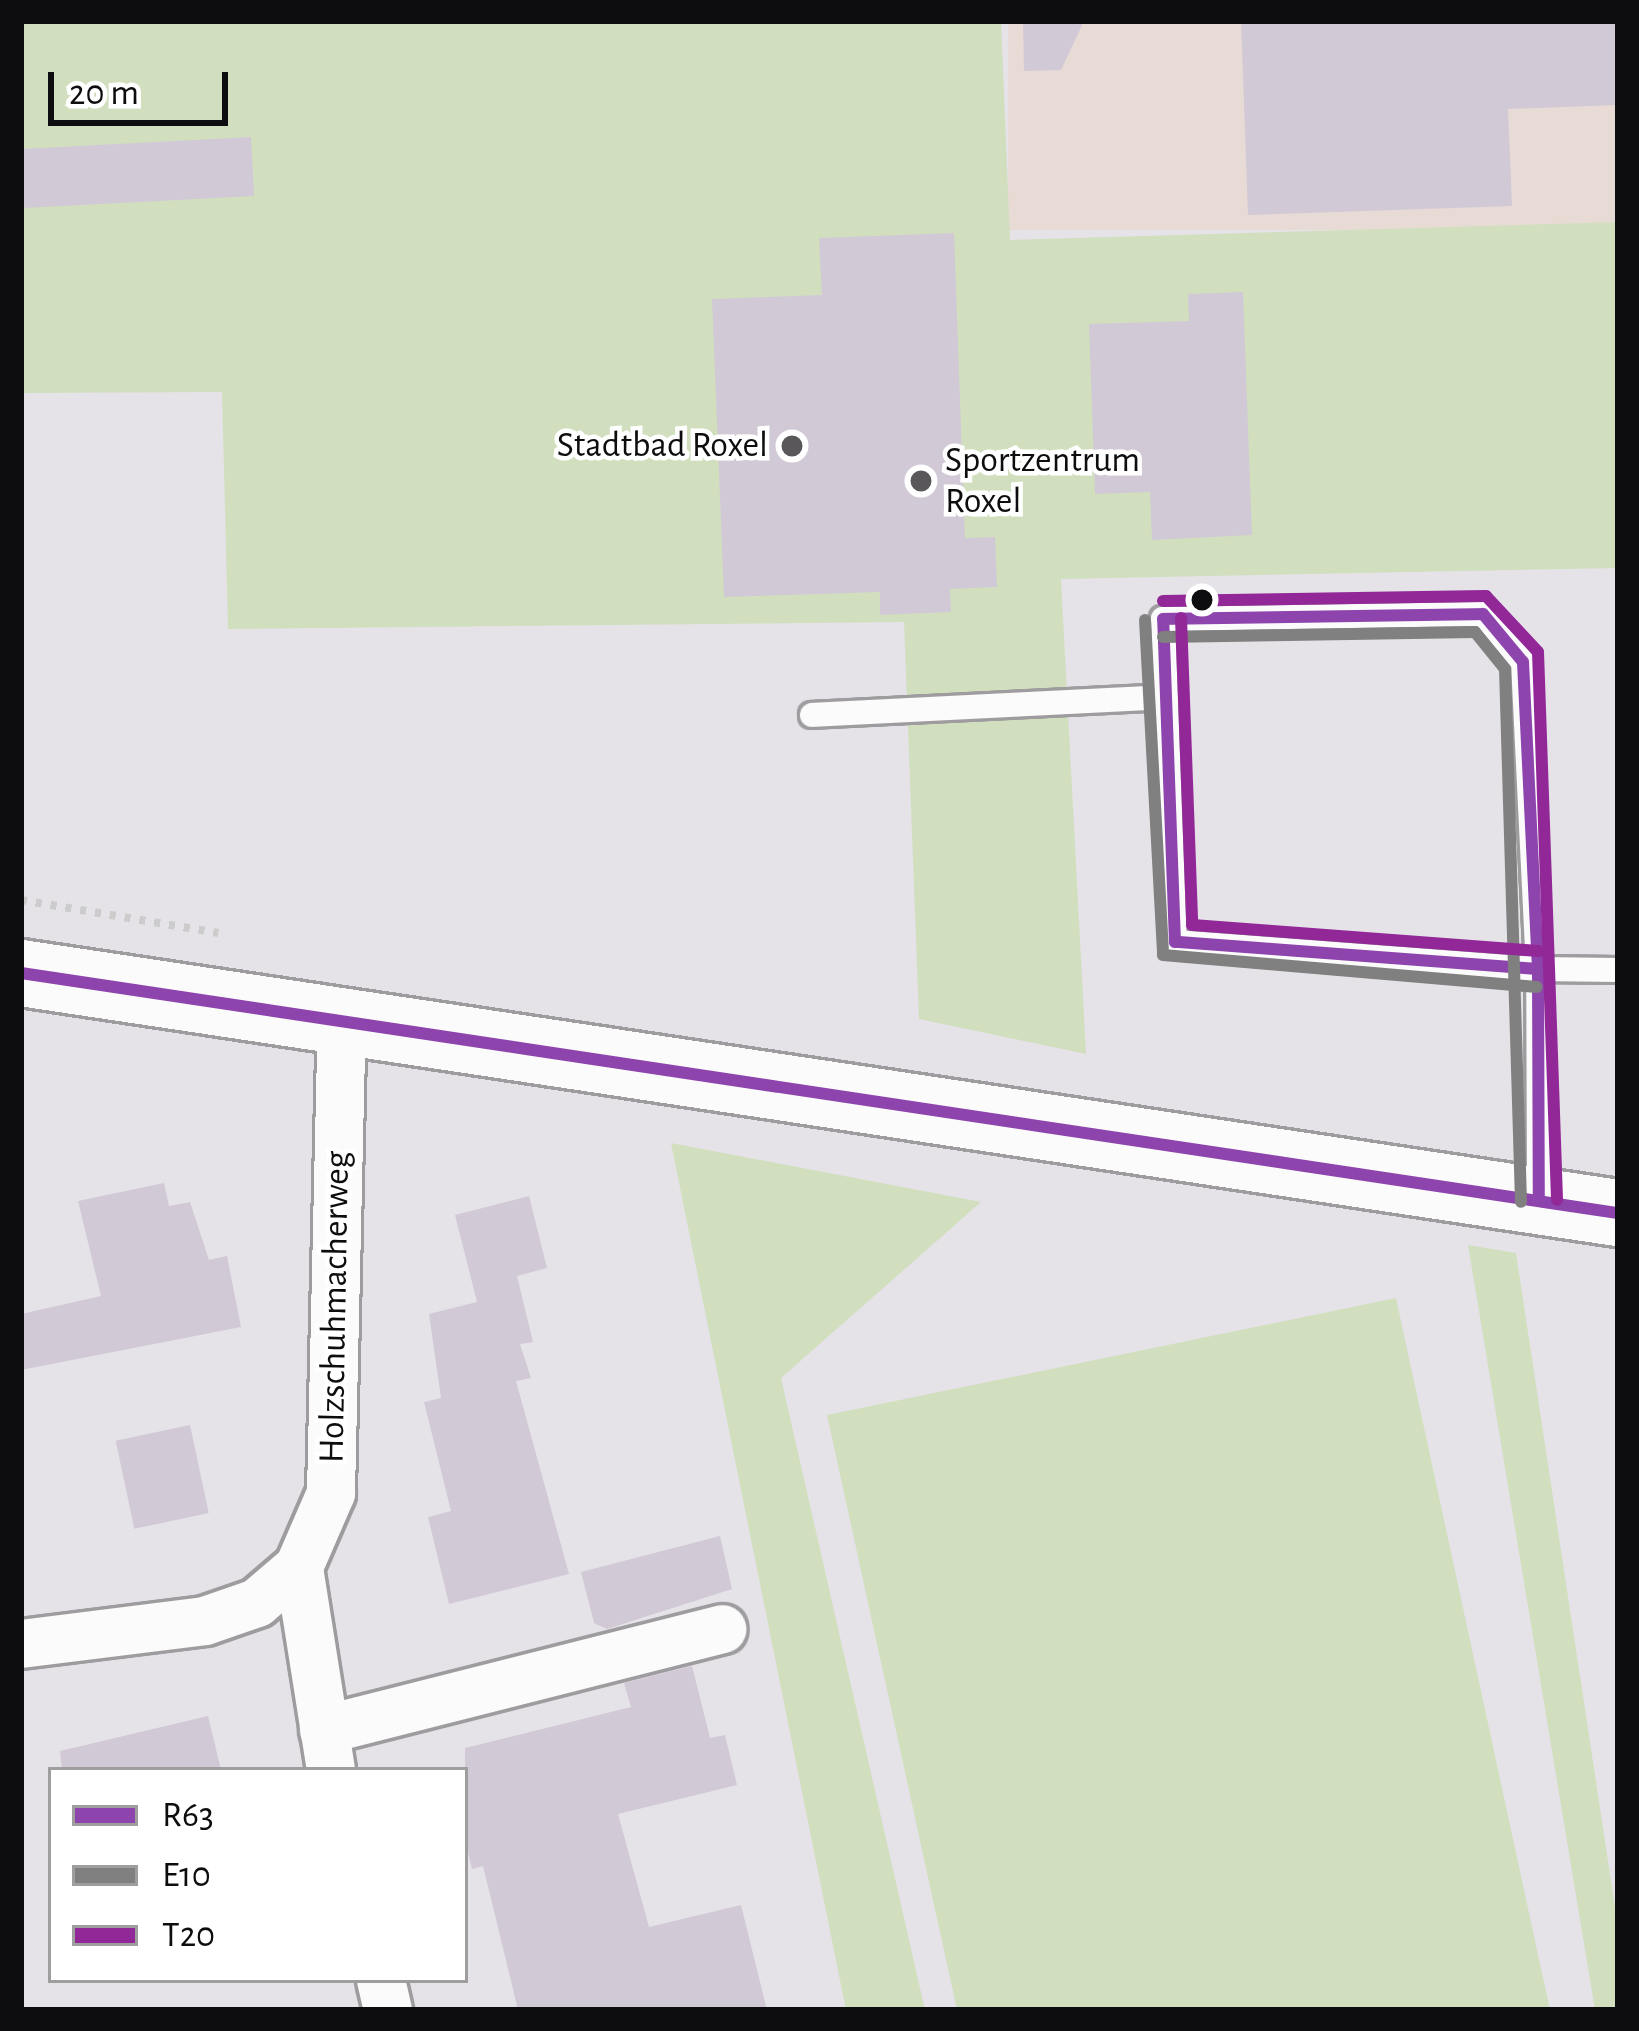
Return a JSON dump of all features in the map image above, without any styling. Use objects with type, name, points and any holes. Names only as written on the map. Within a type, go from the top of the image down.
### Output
[{"type":"main road","points":[[21,973],[1618,1213]]},
{"type":"street","name":"Holzschuhmacherweg","points":[[299,1567],[331,1493],[343,1018]]},
{"type":"street","points":[[21,1644],[205,1621],[257,1603],[299,1567]]},
{"type":"street","points":[[299,1567],[328,1750],[722,1629]]},
{"type":"lane","points":[[1539,1201],[1538,968],[1523,662],[1483,614],[1163,619],[1175,942],[1538,968],[1618,970]]},
{"type":"lane","points":[[812,715],[1166,697]]},
{"type":"path","points":[[21,900],[229,935]]},
{"type":"shaded area","points":[[1008,21],[1618,21],[1618,230],[1008,230]]},
{"type":"green space","name":"Sportzentrum Roxel","points":[[21,21],[1001,21],[1010,240],[1618,222],[1618,568],[1061,579],[1086,1054],[919,1019],[904,622],[228,629],[222,392],[21,393]]},
{"type":"green space","points":[[671,1143],[981,1202],[781,1378],[925,2010],[846,2010]]},
{"type":"green space","points":[[1468,1245],[1516,1253],[1618,1927],[1618,2010],[1595,2010]]},
{"type":"green space","points":[[1396,1298],[1550,2010],[957,2010],[827,1415]]},
{"type":"building","points":[[1023,21],[1084,21],[1061,70],[1024,71]]},
{"type":"building","points":[[1241,21],[1618,21],[1618,105],[1508,109],[1512,206],[1248,215]]},
{"type":"building","points":[[251,137],[254,196],[24,208],[21,149]]},
{"type":"building","points":[[954,233],[965,538],[995,537],[997,587],[950,589],[951,612],[880,615],[880,592],[724,597],[712,299],[822,295],[819,238]]},
{"type":"building","points":[[1243,292],[1252,535],[1152,540],[1150,492],[1095,494],[1089,324],[1189,321],[1188,294]]},
{"type":"building","points":[[164,1183],[169,1206],[190,1202],[209,1260],[227,1256],[241,1327],[21,1370],[21,1314],[101,1296],[78,1201]]},
{"type":"building","points":[[529,1196],[547,1268],[517,1276],[533,1342],[520,1344],[531,1378],[516,1381],[569,1574],[449,1604],[428,1517],[451,1511],[424,1402],[441,1398],[429,1314],[477,1302],[455,1215]]},
{"type":"building","points":[[190,1425],[209,1513],[134,1529],[116,1441]]},
{"type":"building","points":[[720,1536],[732,1589],[607,1629],[594,1623],[581,1572]]},
{"type":"building","points":[[692,1666],[710,1738],[725,1735],[737,1785],[618,1814],[649,1927],[741,1905],[767,2010],[518,2010],[483,1866],[472,1869],[468,1852],[465,1748],[631,1707],[624,1683]]},
{"type":"building","points":[[208,1716],[220,1767],[62,1767],[60,1751]]},
{"type":"transit line","name":"T20","points":[[1163,601],[1486,596],[1538,652],[1557,1200]]},
{"type":"transit line","name":"R63","points":[[1483,614],[1523,662],[1538,969],[1175,942],[1163,619],[1483,614]]},
{"type":"transit line","name":"T20","points":[[1181,618],[1192,925],[1539,951]]},
{"type":"transit line","name":"E10","points":[[1145,620],[1163,955],[1537,987]]},
{"type":"transit line","name":"E10","points":[[1163,637],[1475,632],[1505,669],[1521,1202]]},
{"type":"transit line","name":"R63","points":[[1538,969],[1539,1201]]},
{"type":"transit line","name":"R63","points":[[21,973],[1618,1213]]},
{"type":"place","name":"Stadtbad Roxel","points":[[792,446]]},
{"type":"place","name":"Sportzentrum Roxel","points":[[921,481]]}]
